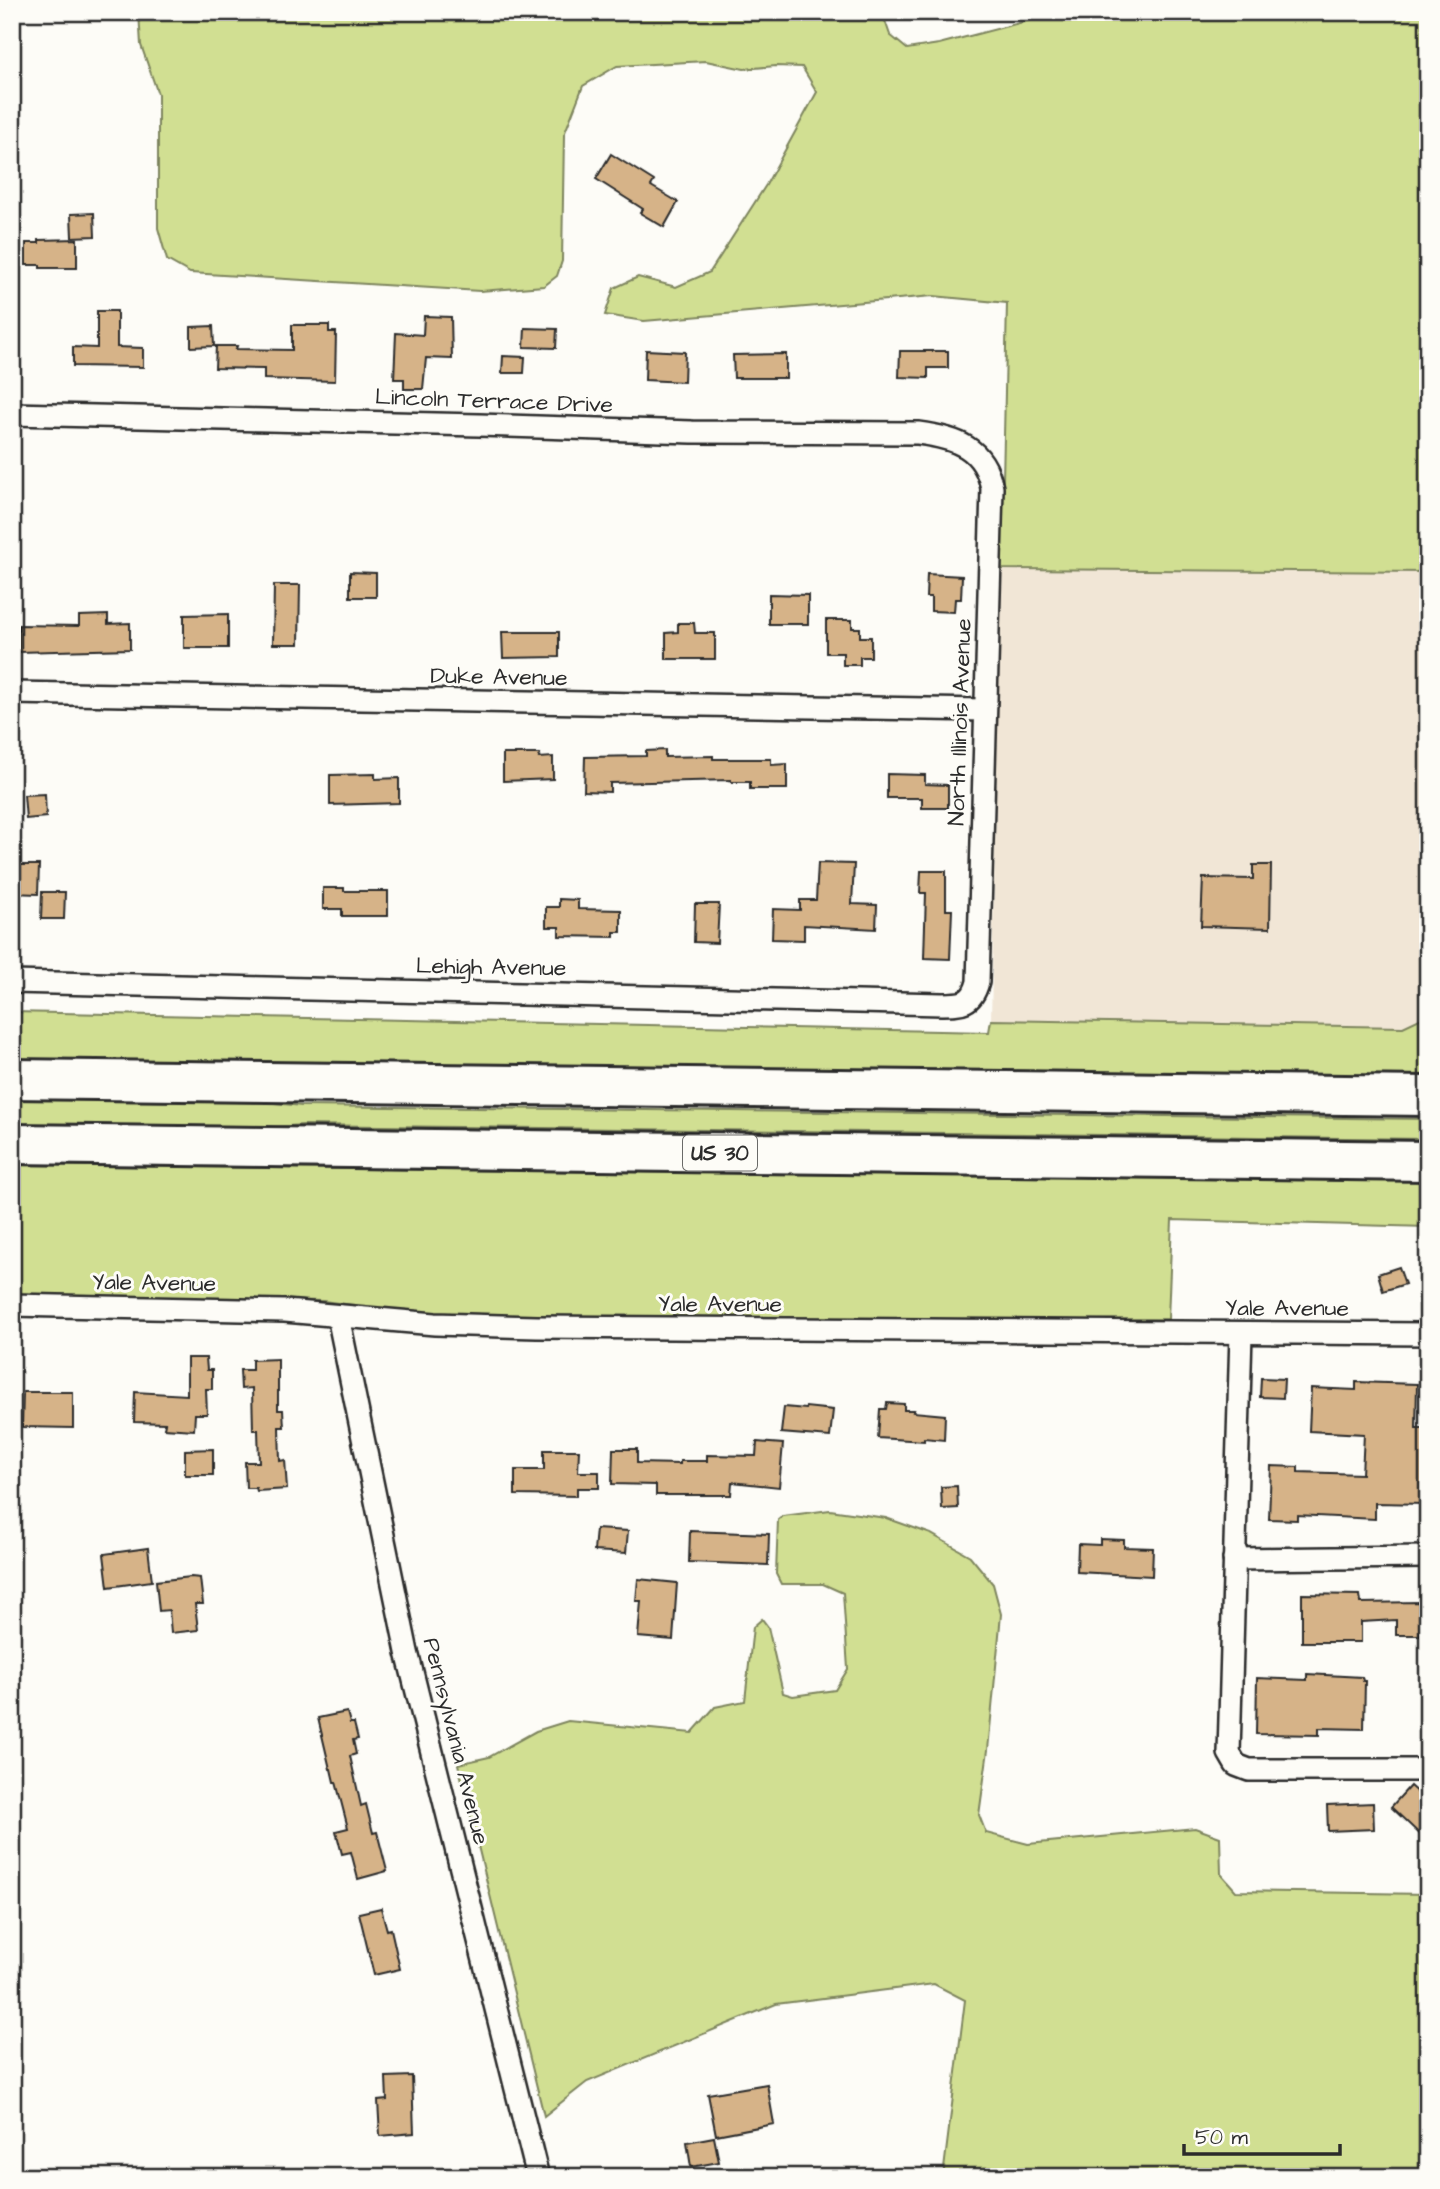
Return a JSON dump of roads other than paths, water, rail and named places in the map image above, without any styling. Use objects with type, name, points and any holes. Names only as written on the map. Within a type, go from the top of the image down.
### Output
[{"type":"highway","points":[[12,1079],[1428,1096]]},
{"type":"highway","name":"US 30","points":[[12,1144],[1428,1161]]},
{"type":"street","name":"Lincoln Terrace Drive","points":[[12,415],[692,432],[918,433],[954,440],[971,449]]},
{"type":"street","name":"North Illinois Avenue","points":[[968,1000],[975,994],[978,982],[992,488],[990,474],[984,462],[971,449]]},
{"type":"street","name":"Duke Avenue","points":[[12,693],[985,710]]},
{"type":"street","name":"Lehigh Avenue","points":[[12,982],[942,1004],[957,1004],[968,1000]]},
{"type":"street","name":"Yale Avenue","points":[[12,1306],[285,1311],[435,1324],[551,1328],[1428,1334]]},
{"type":"street","name":"Pennsylvania Avenue","points":[[338,1316],[407,1652],[538,2177]]},
{"type":"street","points":[[1241,1333],[1229,1753],[1236,1765],[1249,1770],[1428,1770]]},
{"type":"street","points":[[1234,1559],[1428,1556]]}]
